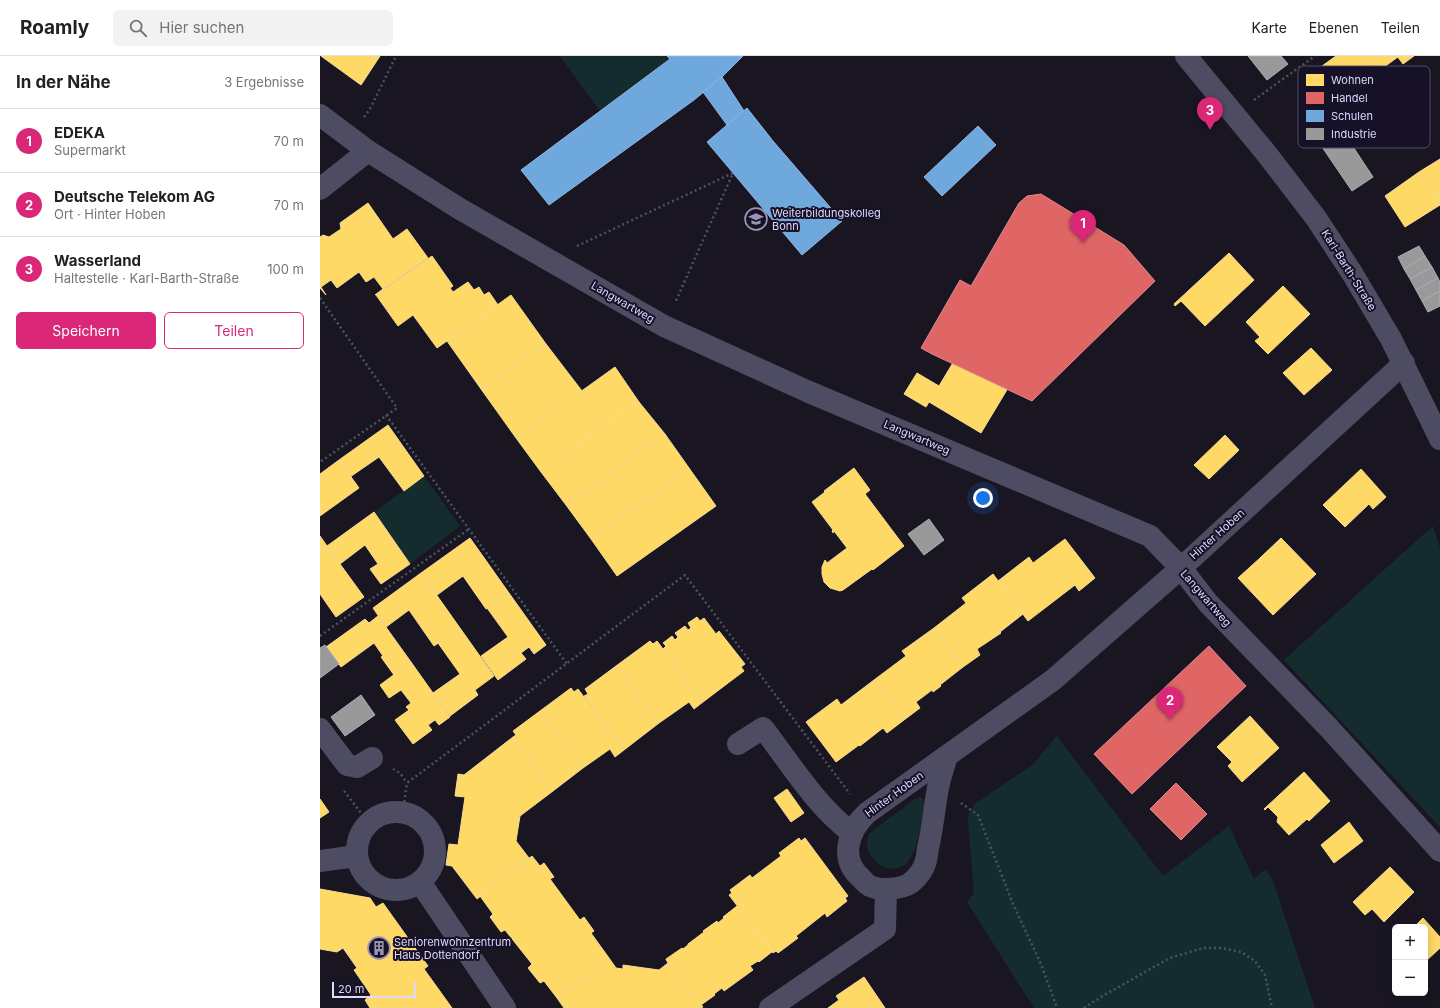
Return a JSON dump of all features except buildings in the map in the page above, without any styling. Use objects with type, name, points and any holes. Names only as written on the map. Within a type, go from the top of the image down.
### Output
[{"type":"street","name":"Karl-Barth-Straße","points":[[1186,56],[1266,153],[1316,218],[1352,273],[1391,339],[1404,363],[1440,440]]},
{"type":"street","name":"Langwartweg","points":[[320,115],[368,152],[460,209],[664,326],[809,392],[1150,536],[1180,568],[1208,603],[1329,728],[1440,850]]},
{"type":"street","points":[[320,189],[368,152]]},
{"type":"street","name":"Hinter Hoben","points":[[947,756],[938,788],[933,828],[924,866],[909,884],[898,888],[886,889],[870,886],[858,876],[848,857],[848,845],[852,833],[859,820],[867,812],[1053,680],[1180,568],[1404,363]]},
{"type":"street","points":[[738,744],[762,728],[820,803],[841,825],[852,833]]},
{"type":"street","points":[[320,729],[347,765],[357,768],[372,758]]},
{"type":"street","points":[[397,811],[403,812],[418,818],[425,824],[432,835],[435,847],[434,860],[430,871],[420,882],[409,888],[394,890],[379,886],[369,880],[362,871],[356,856],[358,840],[361,832],[368,822],[380,814],[397,811]]},
{"type":"street","points":[[320,861],[356,856]]},
{"type":"street","points":[[420,882],[506,1008]]},
{"type":"street","points":[[770,1008],[885,929],[886,889]]},
{"type":"path","points":[[348,136],[370,109],[396,56]]},
{"type":"path","points":[[1301,66],[1315,56]]},
{"type":"path","points":[[1234,115],[1298,68]]},
{"type":"path","points":[[544,258],[577,246],[733,173],[664,326]]},
{"type":"path","points":[[320,298],[397,408],[320,462]]},
{"type":"path","points":[[386,415],[567,664]]},
{"type":"path","points":[[320,636],[469,529]]},
{"type":"path","points":[[403,812],[407,783],[685,575],[844,788],[867,812]]},
{"type":"path","points":[[938,788],[978,815],[1013,904],[1041,964],[1057,1008]]},
{"type":"path","points":[[1084,1008],[1101,996],[1152,968],[1176,956],[1203,948],[1221,948],[1241,952],[1255,961],[1265,975],[1272,1008]]},
{"type":"green space","points":[[560,56],[667,56],[670,59],[600,111]]},
{"type":"green space","points":[[424,476],[460,526],[410,564],[374,512]]},
{"type":"green space","points":[[1433,526],[1440,548],[1440,827],[1284,660]]},
{"type":"green space","points":[[1057,736],[1163,876],[1229,826],[1254,879],[1266,869],[1273,881],[1315,1008],[1034,1008],[967,902],[974,893],[968,819],[969,813],[975,804],[1032,765]]},
{"type":"green space","points":[[920,797],[924,800],[925,804],[917,841],[912,855],[903,866],[889,868],[882,866],[871,856],[868,849],[867,840],[870,833],[915,799]]},
{"type":"place","name":"Wasserland","points":[[1210,130]]},
{"type":"place","name":"Weiterbildungskolleg Bonn","points":[[756,219]]},
{"type":"place","name":"EDEKA","points":[[1083,243]]},
{"type":"place","name":"Deutsche Telekom AG","points":[[1170,720]]},
{"type":"place","name":"Seniorenwohnzentrum Haus Dottendorf","points":[[379,948]]}]
